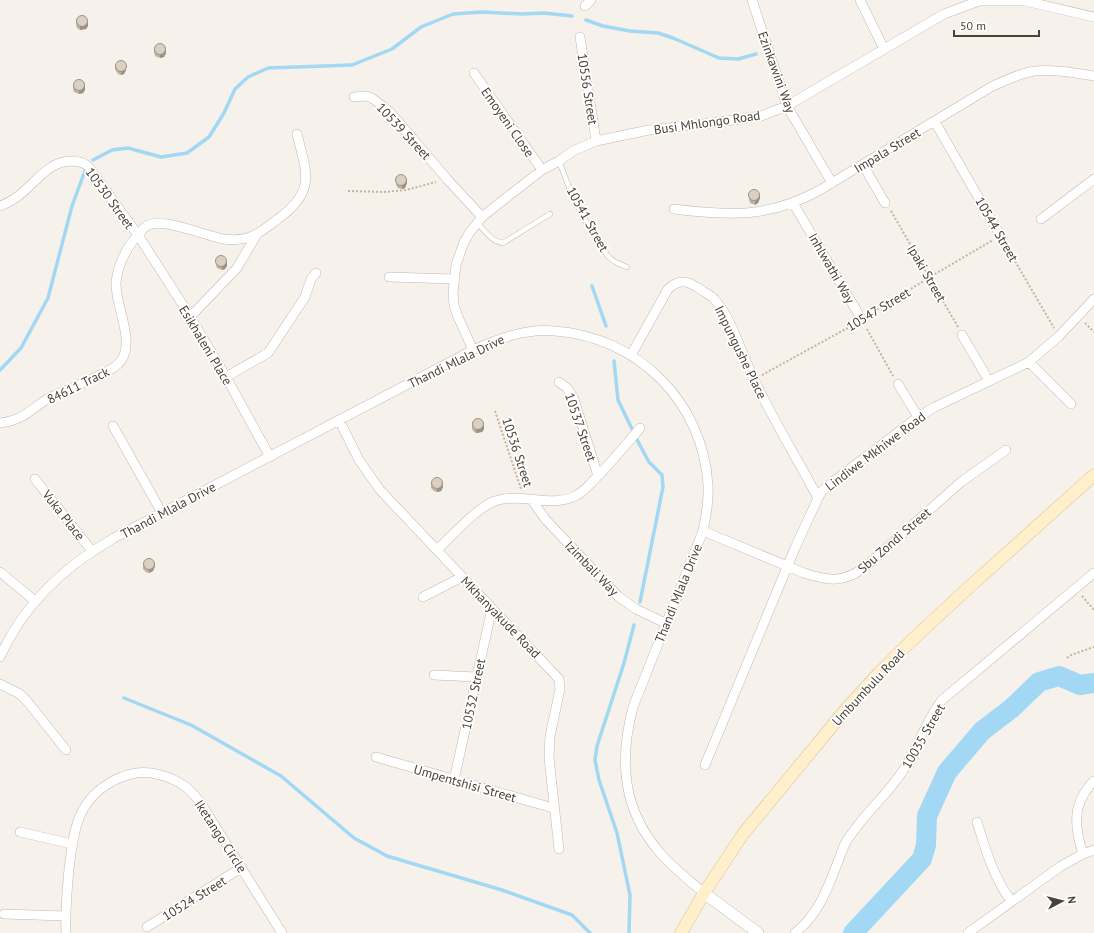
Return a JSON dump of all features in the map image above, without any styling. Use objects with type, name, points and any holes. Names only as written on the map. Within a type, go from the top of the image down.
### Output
[{"type":"main road","name":"Umbumbulu Road","points":[[681,933],[704,893],[743,834],[808,754],[879,673],[967,589],[1094,476]]},
{"type":"street","name":"Ezinkawini Way","points":[[752,0],[787,106],[832,183]]},
{"type":"street","points":[[860,0],[884,49]]},
{"type":"street","name":"Busi Mhlongo Road","points":[[473,350],[458,317],[453,293],[459,254],[464,242],[479,220],[542,170],[574,151],[596,141],[649,130],[761,116],[787,106],[944,14],[979,1],[1025,1],[1094,17]]},
{"type":"street","name":"10556 Street","points":[[580,37],[596,141]]},
{"type":"street","name":"Impala Street","points":[[674,209],[733,214],[763,212],[793,203],[808,197],[832,183],[935,122],[990,87],[1022,74],[1034,71],[1063,72],[1094,76]]},
{"type":"street","name":"Emoyeni Close","points":[[474,73],[542,170]]},
{"type":"street","name":"10539 Street","points":[[354,97],[366,96],[379,102],[447,179],[479,220]]},
{"type":"street","name":"10544 Street","points":[[935,122],[1000,235]]},
{"type":"street","points":[[138,236],[145,227],[155,223],[173,225],[223,239],[240,239],[257,234],[287,212],[301,196],[306,185],[306,176],[297,134]]},
{"type":"street","name":"10530 Street","points":[[0,206],[15,199],[54,165],[78,161],[84,163],[92,170],[138,236]]},
{"type":"street","points":[[862,165],[885,202]]},
{"type":"street","points":[[1041,219],[1094,179]]},
{"type":"street","name":"Inhlwathi Way","points":[[793,203],[862,320]]},
{"type":"street","points":[[190,317],[237,268],[257,234]]},
{"type":"street","name":"Esikhaleni Place","points":[[138,236],[190,317],[226,377],[270,457]]},
{"type":"street","name":"84611 Track","points":[[0,423],[14,421],[23,417],[51,397],[77,387],[110,370],[121,361],[126,347],[126,337],[116,283],[118,271],[126,252],[138,236]]},
{"type":"street","points":[[226,377],[268,353],[305,297],[310,282],[316,273]]},
{"type":"street","points":[[389,276],[454,279]]},
{"type":"street","name":"Impungushe Place","points":[[631,354],[668,289],[676,283],[687,282],[714,299],[729,321],[754,379],[818,498]]},
{"type":"street","name":"Lindiwe Mkhiwe Road","points":[[705,765],[795,548],[818,498],[831,483],[918,417],[946,401],[1029,362],[1059,336],[1094,299]]},
{"type":"street","name":"Thandi Mlala Drive","points":[[0,657],[13,632],[35,601],[60,576],[92,551],[162,513],[473,350],[508,336],[529,332],[554,330],[579,334],[601,340],[631,354],[655,374],[674,393],[687,412],[704,461],[708,487],[707,510],[703,531],[665,623],[633,707],[627,729],[624,761],[626,778],[637,816],[656,847],[674,868],[704,893]]},
{"type":"street","points":[[962,335],[989,381]]},
{"type":"street","points":[[1029,362],[1070,404]]},
{"type":"street","name":"10537 Street","points":[[559,382],[567,388],[574,398],[598,476]]},
{"type":"street","points":[[898,384],[918,417]]},
{"type":"street","name":"Mkhanyakude Road","points":[[339,420],[359,460],[380,490],[559,679],[560,689],[549,747],[553,808],[558,849]]},
{"type":"street","points":[[113,426],[162,513]]},
{"type":"street","points":[[437,550],[479,510],[496,501],[510,498],[527,498],[559,501],[578,495],[598,476],[640,428]]},
{"type":"street","name":"Sbu Zondi Street","points":[[703,531],[815,577],[839,580],[855,574],[864,568],[956,486],[1006,450]]},
{"type":"street","name":"Vuka Place","points":[[36,479],[92,551]]},
{"type":"street","name":"Izimbali Way","points":[[527,498],[619,597],[636,609],[665,623]]},
{"type":"street","points":[[0,572],[35,601]]},
{"type":"street","name":"10035 Street","points":[[795,933],[808,922],[816,911],[827,890],[844,846],[859,824],[904,770],[930,719],[942,700],[1094,573]]},
{"type":"street","points":[[423,596],[462,577]]},
{"type":"street","name":"10532 Street","points":[[454,780],[492,608]]},
{"type":"street","points":[[434,675],[476,677]]},
{"type":"street","points":[[0,684],[13,690],[27,701],[66,750]]},
{"type":"street","name":"Umpentshisi Street","points":[[376,757],[553,808]]},
{"type":"street","name":"Iketango Circle","points":[[66,933],[65,916],[72,844],[80,815],[86,803],[93,794],[115,780],[128,774],[141,772],[162,775],[183,785],[192,792],[200,802],[282,933]]},
{"type":"street","points":[[1083,854],[1077,831],[1076,819],[1078,806],[1082,796],[1094,780]]},
{"type":"street","points":[[976,822],[993,870],[1003,890],[1011,901]]},
{"type":"street","points":[[20,832],[72,844]]},
{"type":"street","points":[[968,933],[1056,870],[1083,854],[1094,850]]},
{"type":"street","name":"10524 Street","points":[[147,927],[241,868]]},
{"type":"street","points":[[704,893],[758,933]]},
{"type":"street","points":[[4,914],[65,916]]},
{"type":"lane","name":"10541 Street","points":[[559,161],[572,195],[607,255],[616,263],[628,267]]},
{"type":"lane","points":[[479,220],[493,240],[498,243],[503,243],[550,214]]},
{"type":"path","points":[[348,191],[384,192],[406,190],[447,179]]},
{"type":"path","name":"Ipaki Street","points":[[885,202],[930,277],[962,335]]},
{"type":"path","name":"10547 Street","points":[[754,379],[862,320],[1000,235]]},
{"type":"path","name":"10544 Street","points":[[1000,235],[1059,336]]},
{"type":"path","points":[[1078,317],[1094,332]]},
{"type":"path","points":[[862,320],[898,384]]},
{"type":"path","name":"10536 Street","points":[[495,411],[527,498]]},
{"type":"path","points":[[1076,588],[1094,610]]},
{"type":"path","points":[[1067,658],[1071,655],[1094,648]]},
{"type":"building","points":[[80,16],[84,16],[86,17],[86,25],[80,26],[77,23],[77,19]]},
{"type":"building","points":[[158,44],[162,44],[164,45],[164,53],[158,54],[155,51],[155,47]]},
{"type":"building","points":[[119,61],[123,61],[125,62],[125,70],[119,71],[116,68],[116,64]]},
{"type":"building","points":[[77,80],[81,80],[83,81],[83,89],[77,90],[74,87],[74,83]]},
{"type":"building","points":[[399,175],[403,175],[405,176],[405,184],[399,185],[396,182],[396,178]]},
{"type":"building","points":[[752,190],[756,190],[758,191],[758,199],[752,200],[749,197],[749,193]]},
{"type":"building","points":[[219,256],[223,256],[225,257],[225,265],[219,266],[216,263],[216,259]]},
{"type":"building","points":[[476,419],[480,419],[482,420],[482,428],[476,429],[473,426],[473,422]]},
{"type":"building","points":[[435,478],[439,478],[441,479],[441,487],[435,488],[432,485],[432,481]]},
{"type":"building","points":[[147,559],[151,559],[153,560],[153,568],[147,569],[144,566],[144,562]]},
{"type":"waterway","points":[[93,160],[112,150],[128,148],[161,157],[187,153],[209,137],[224,113],[235,89],[248,77],[268,68],[352,65],[392,49],[421,27],[453,14],[482,12],[522,14],[544,13],[572,16]]},
{"type":"waterway","points":[[586,20],[603,26],[630,31],[658,33],[719,58],[738,59],[756,54]]},
{"type":"waterway","points":[[0,370],[21,348],[48,298],[72,206],[86,168]]},
{"type":"waterway","points":[[592,286],[606,326]]},
{"type":"waterway","points":[[614,361],[618,400],[632,429]]},
{"type":"waterway","points":[[636,438],[649,462],[662,475],[663,487],[640,602]]},
{"type":"waterway","points":[[629,933],[630,895],[617,833],[599,780],[595,760],[597,746],[624,663],[634,625]]},
{"type":"waterway","points":[[853,933],[922,859],[926,845],[927,816],[947,772],[982,731],[1012,708],[1039,682],[1059,676],[1080,685],[1094,683]]},
{"type":"waterway","points":[[124,698],[191,725],[281,776],[354,838],[387,856],[502,890],[572,915],[590,933]]}]
